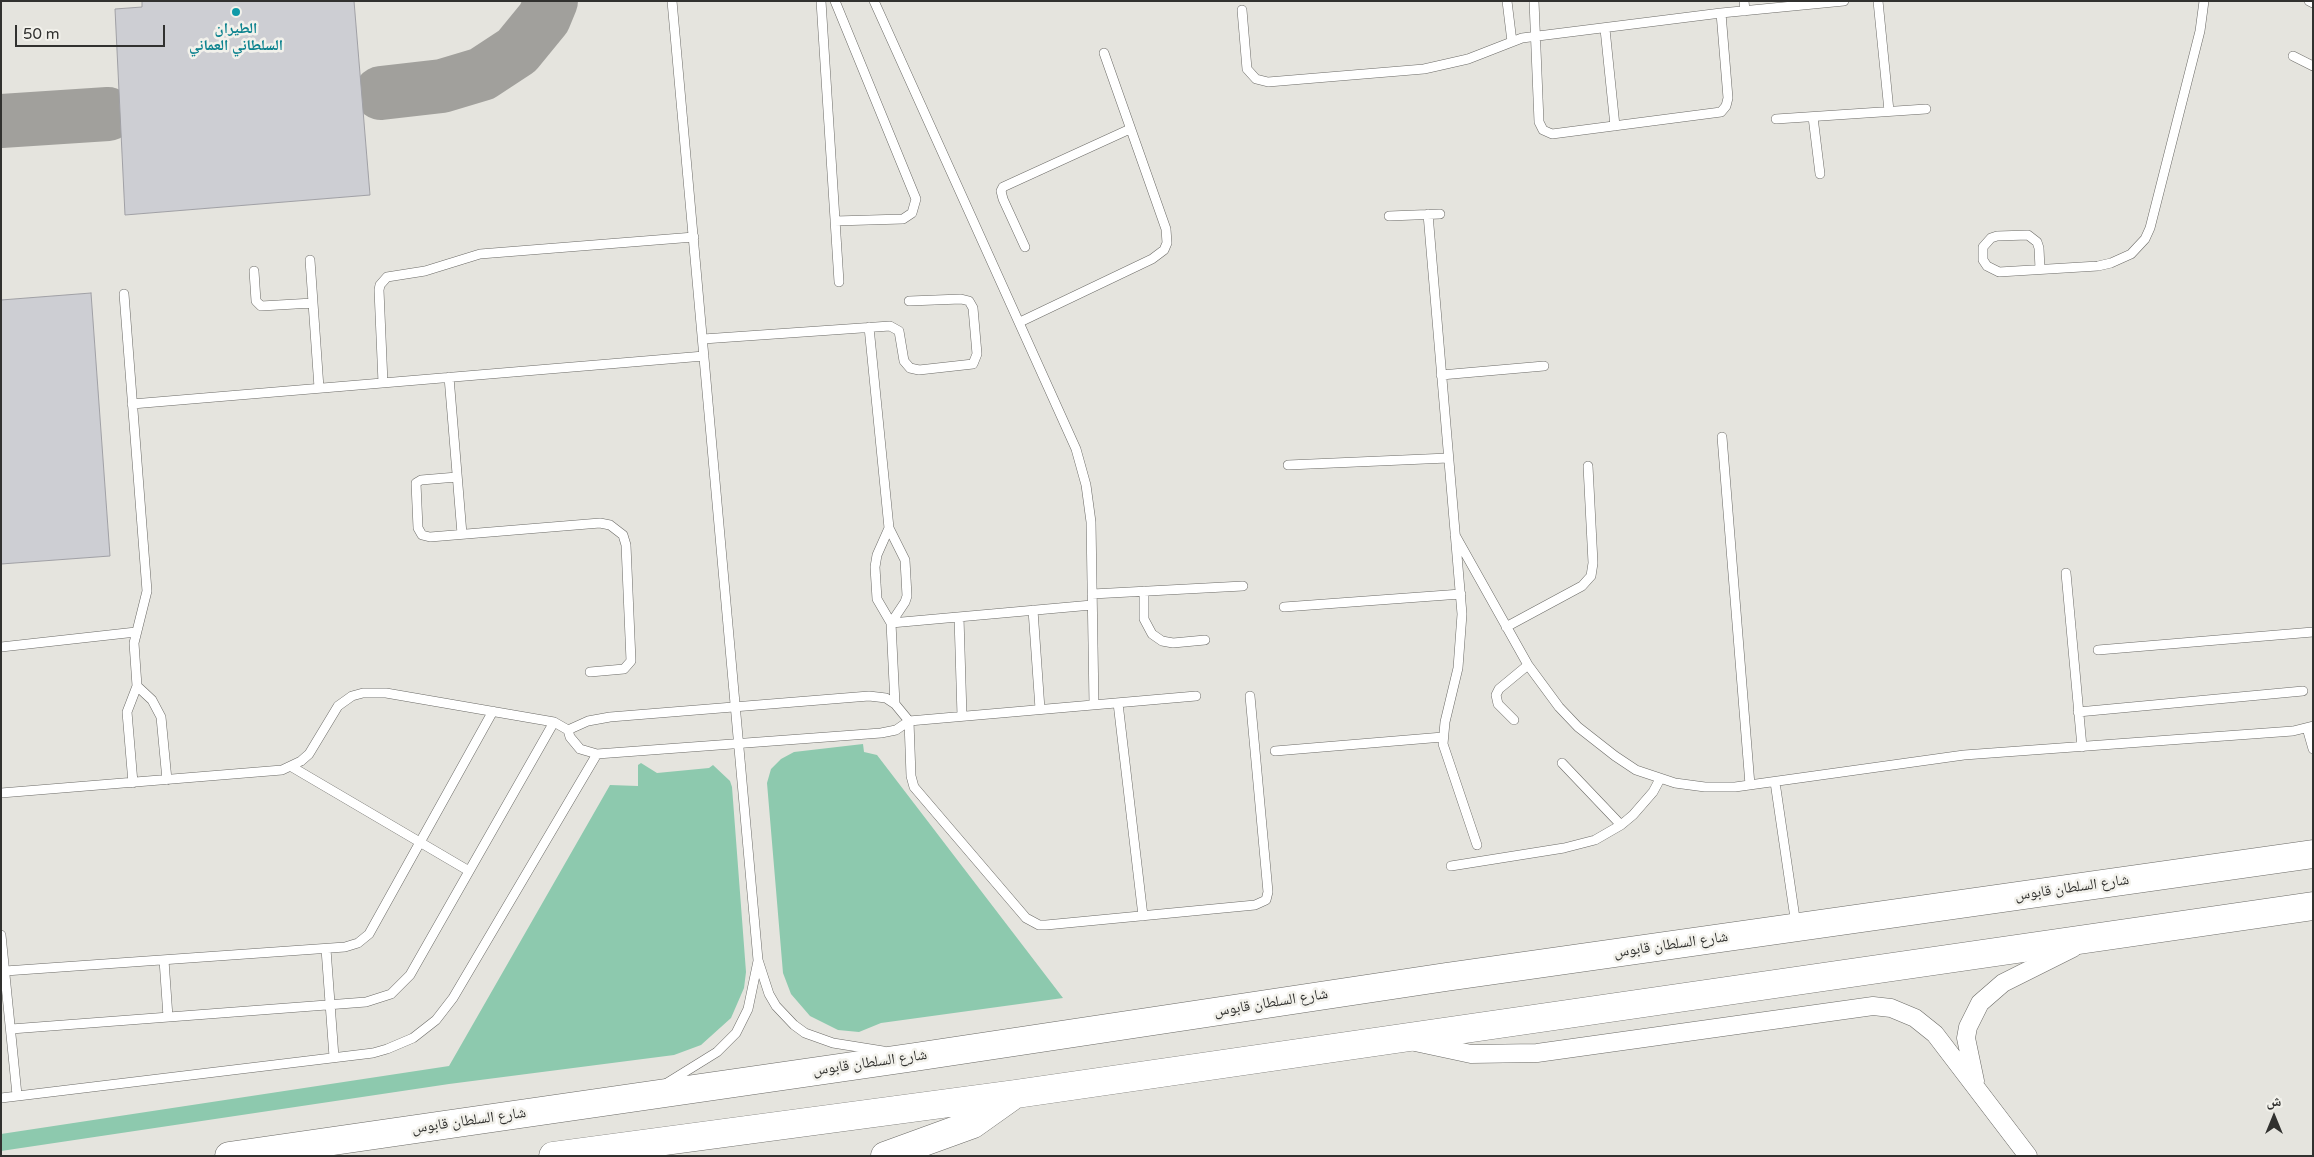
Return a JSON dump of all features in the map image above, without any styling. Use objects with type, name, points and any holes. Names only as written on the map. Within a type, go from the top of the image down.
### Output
[{"type":"highway","name":"شارع السلطان قابوس","points":[[229,1156],[1796,927],[2313,854]]},
{"type":"highway","points":[[553,1156],[1016,1094],[2313,906]]},
{"type":"highway","points":[[885,1156],[972,1124],[1016,1094]]},
{"type":"street","points":[[1978,1089],[1966,1038],[1968,1027],[1980,1003],[2003,983],[2096,937]]},
{"type":"street","points":[[1397,1038],[1471,1054],[1536,1053],[1882,1006],[1909,1014],[1935,1034],[2028,1156]]},
{"type":"lane","points":[[672,1],[758,960],[769,994],[776,1006],[784,1016],[805,1033],[832,1043],[915,1057]]},
{"type":"lane","points":[[821,1],[839,282]]},
{"type":"lane","points":[[835,1],[916,199],[912,213],[903,219],[835,220]]},
{"type":"lane","points":[[874,1],[1070,432],[1082,467],[1091,522],[1094,705]]},
{"type":"lane","points":[[1507,1],[1512,42]]},
{"type":"lane","points":[[1534,1],[1539,122],[1543,130],[1552,134],[1717,114],[1724,110],[1728,98],[1721,14]]},
{"type":"lane","points":[[1744,1],[1746,11]]},
{"type":"lane","points":[[1242,10],[1245,63],[1250,75],[1262,81],[1432,68],[1468,59],[1512,42],[1535,36],[1844,1]]},
{"type":"lane","points":[[1878,1],[1889,111]]},
{"type":"lane","points":[[2040,269],[2037,242],[2028,235],[1997,236],[1991,238],[1983,247],[1983,260],[1992,270],[1999,272],[2040,269],[2111,263],[2131,254],[2145,239],[2150,228],[2200,31],[2204,1]]},
{"type":"lane","points":[[2309,1],[2313,3]]},
{"type":"lane","points":[[1605,29],[1615,126]]},
{"type":"lane","points":[[1020,322],[1152,259],[1164,250],[1168,236],[1166,228],[1104,53]]},
{"type":"lane","points":[[2293,56],[2313,66]]},
{"type":"lane","points":[[1776,119],[1926,108]]},
{"type":"lane","points":[[1813,116],[1820,174]]},
{"type":"lane","points":[[1025,247],[1002,199],[1001,191],[1003,187],[1130,129]]},
{"type":"lane","points":[[1428,214],[1461,594],[1461,641],[1458,668],[1443,737],[1445,755],[1477,845]]},
{"type":"lane","points":[[1389,216],[1440,214]]},
{"type":"lane","points":[[383,383],[380,285],[387,277],[425,271],[480,254],[694,237]]},
{"type":"lane","points":[[310,260],[319,388]]},
{"type":"lane","points":[[254,271],[256,301],[261,306],[313,303]]},
{"type":"lane","points":[[124,294],[147,591],[143,612],[136,632],[134,654],[136,686],[128,703],[126,722],[133,783]]},
{"type":"lane","points":[[703,339],[890,326],[899,331],[904,361],[915,370],[973,364],[977,354],[974,308],[969,301],[961,299],[909,301]]},
{"type":"lane","points":[[869,327],[889,528],[904,555],[907,590],[906,602],[891,623]]},
{"type":"lane","points":[[132,404],[704,356]]},
{"type":"lane","points":[[1441,375],[1544,366]]},
{"type":"lane","points":[[449,378],[462,534]]},
{"type":"lane","points":[[1722,437],[1750,785]]},
{"type":"lane","points":[[1288,464],[1448,458]]},
{"type":"lane","points":[[1506,627],[1582,586],[1591,576],[1594,563],[1588,466]]},
{"type":"lane","points":[[457,477],[421,480],[416,484],[418,528],[422,535],[430,537],[600,523],[610,525],[619,531],[626,545],[631,661],[624,669],[590,672]]},
{"type":"lane","points":[[889,528],[877,555],[875,567],[877,599],[891,623],[895,704]]},
{"type":"lane","points":[[1455,535],[1528,665],[1559,707],[1595,741],[1636,770],[1660,779],[1705,787],[1750,785],[1926,759],[2310,727],[2313,749]]},
{"type":"lane","points":[[2066,573],[2082,747]]},
{"type":"lane","points":[[1092,594],[1243,586]]},
{"type":"lane","points":[[1144,591],[1144,619],[1152,634],[1162,641],[1173,643],[1205,640]]},
{"type":"lane","points":[[1284,608],[1461,594]]},
{"type":"lane","points":[[891,623],[1092,605]]},
{"type":"lane","points":[[1034,610],[1040,710]]},
{"type":"lane","points":[[959,617],[962,716]]},
{"type":"lane","points":[[1,647],[136,632]]},
{"type":"lane","points":[[2098,650],[2313,632]]},
{"type":"lane","points":[[1514,720],[1498,704],[1496,695],[1500,689],[1528,665]]},
{"type":"lane","points":[[136,686],[152,700],[161,718],[168,780]]},
{"type":"lane","points":[[2078,712],[2303,691]]},
{"type":"lane","points":[[1,793],[282,770],[292,767],[309,754],[338,706],[352,696],[363,693],[386,693],[554,722],[568,730],[570,737],[580,749],[597,754],[889,732],[909,721],[1196,696]]},
{"type":"lane","points":[[568,730],[598,718],[869,696],[886,698],[895,704],[909,721],[911,776],[914,787],[1026,918],[1032,922],[1046,925],[1263,903],[1268,896],[1250,696]]},
{"type":"lane","points":[[1118,702],[1142,916]]},
{"type":"lane","points":[[4,974],[352,946],[369,934],[493,711]]},
{"type":"lane","points":[[11,1029],[374,1001],[398,989],[410,975],[554,722]]},
{"type":"lane","points":[[1275,751],[1443,737]]},
{"type":"lane","points":[[1,1098],[373,1052],[400,1044],[425,1030],[453,998],[597,754]]},
{"type":"lane","points":[[1562,763],[1621,825]]},
{"type":"lane","points":[[292,767],[420,844],[469,871]]},
{"type":"lane","points":[[1451,866],[1581,845],[1621,825],[1643,804],[1660,779]]},
{"type":"lane","points":[[1774,782],[1796,927]]},
{"type":"lane","points":[[1,935],[17,1095]]},
{"type":"lane","points":[[326,949],[334,1057]]},
{"type":"lane","points":[[164,960],[168,1017]]},
{"type":"lane","points":[[645,1096],[717,1052],[736,1033],[748,1009],[758,960]]},
{"type":"green space","points":[[863,744],[864,752],[877,755],[1063,998],[881,1023],[859,1032],[838,1030],[810,1016],[791,994],[783,973],[767,783],[771,769],[781,759],[794,752]]},
{"type":"green space","points":[[641,763],[657,773],[709,768],[713,765],[730,781],[732,787],[746,972],[744,988],[731,1018],[701,1045],[674,1055],[449,1084],[1,1151],[1,1134],[449,1066],[610,785],[638,786],[638,765]]},
{"type":"building","points":[[142,1],[354,1],[370,195],[125,215],[115,9],[142,7]]},
{"type":"building","points":[[91,293],[110,556],[1,564],[1,300]]},
{"type":"taxiway","points":[[381,93],[442,86],[482,74],[517,51],[544,18],[551,1]]},
{"type":"taxiway","points":[[1,121],[108,114]]},
{"type":"place","name":"الطيران السلطاني العماني","points":[[236,12]]}]
